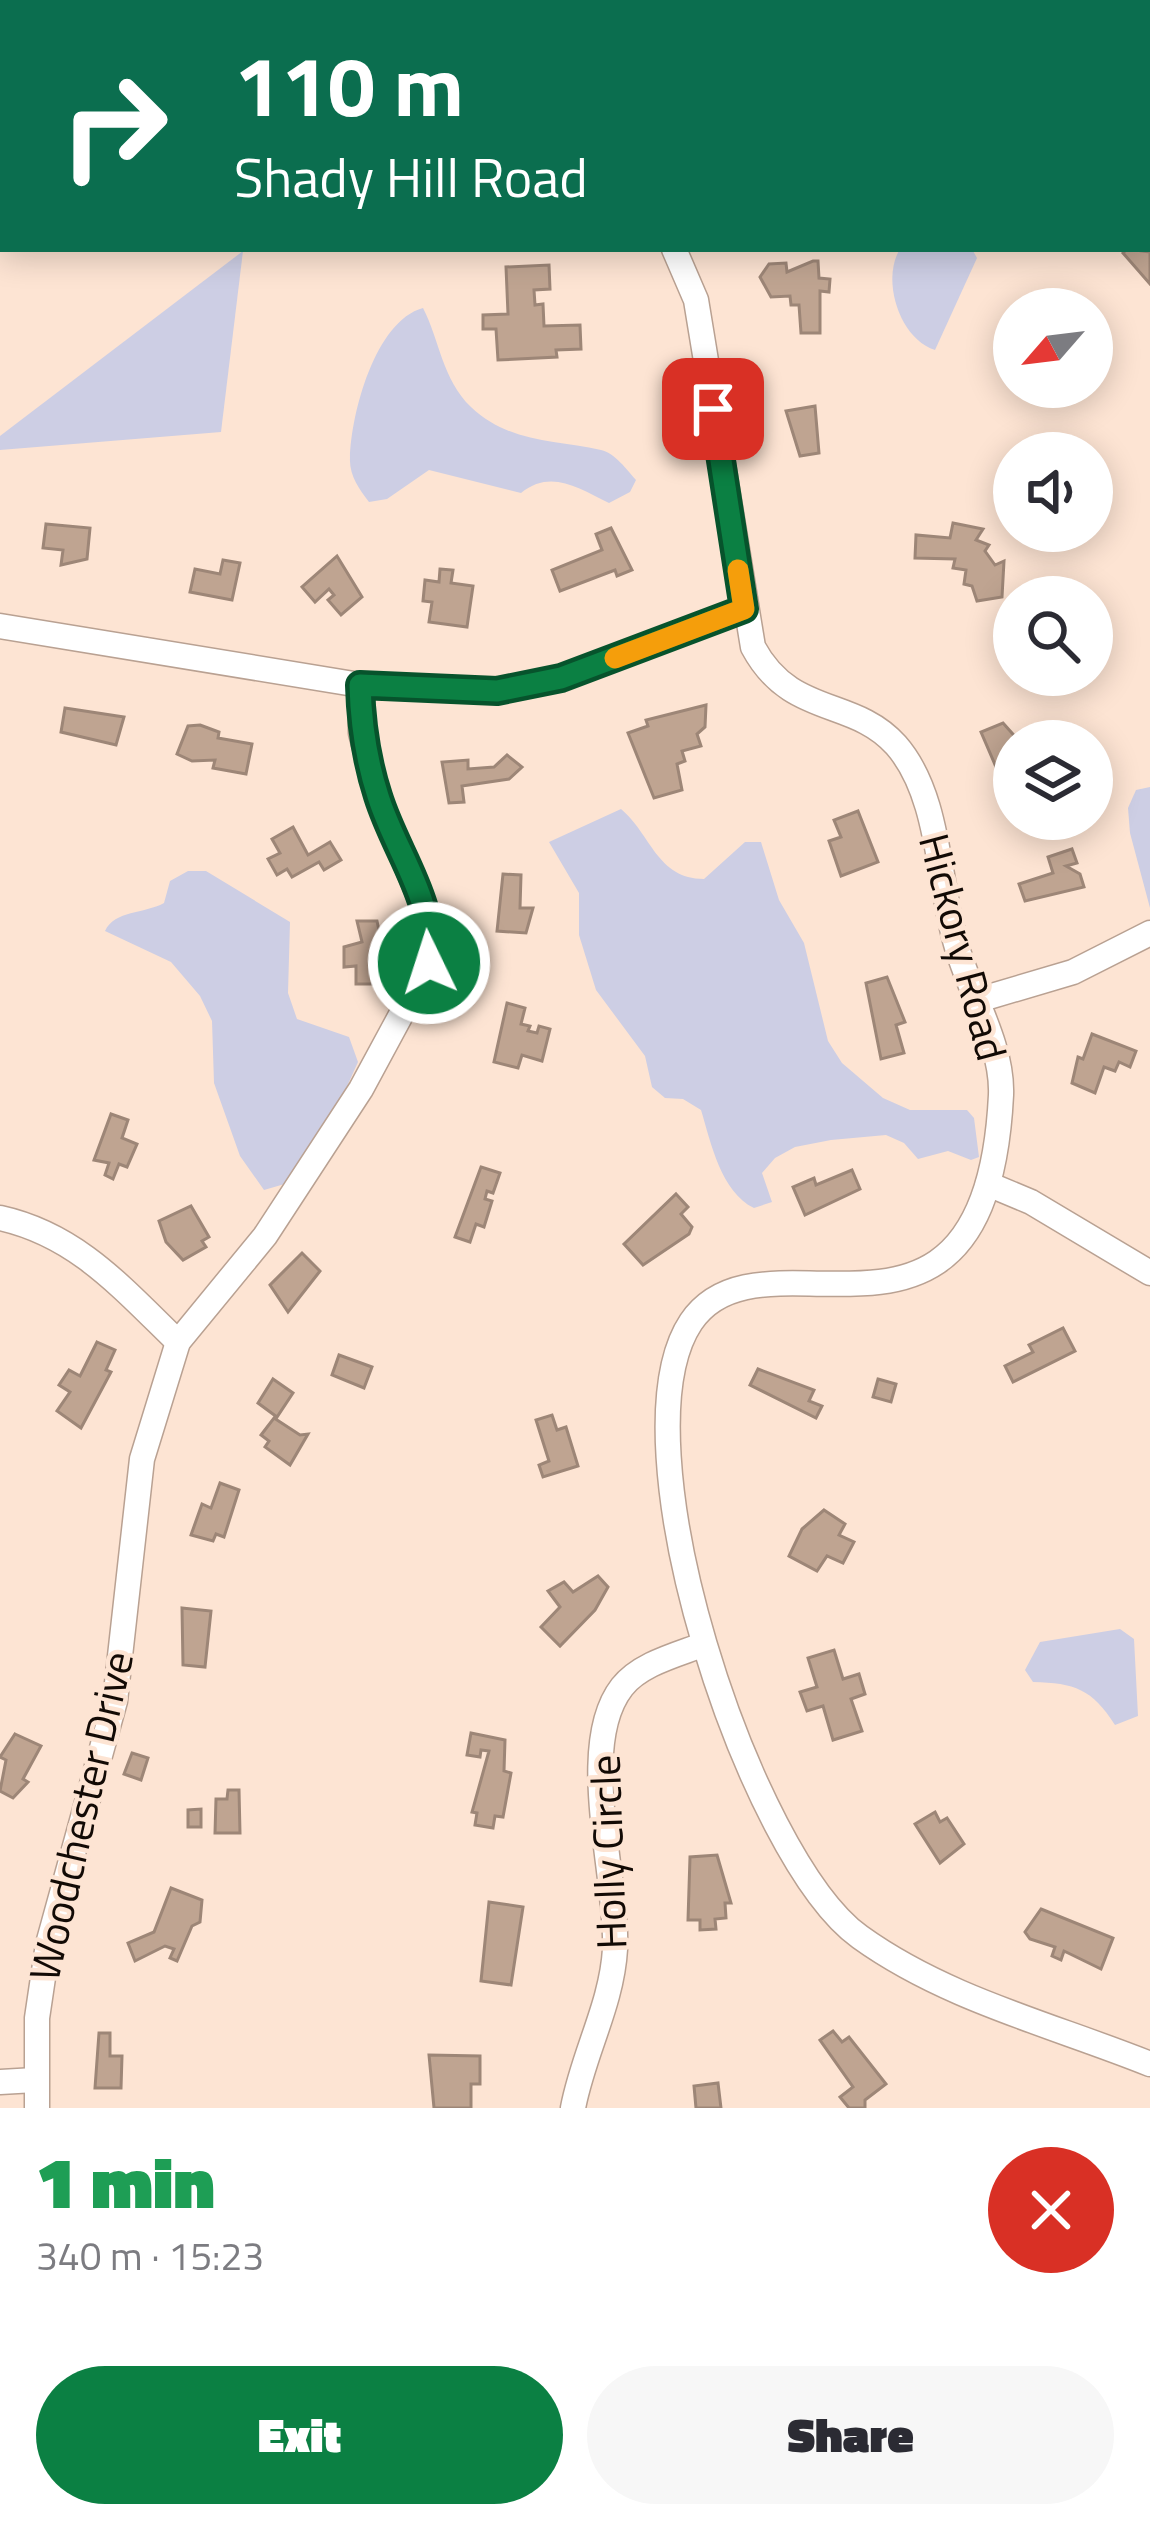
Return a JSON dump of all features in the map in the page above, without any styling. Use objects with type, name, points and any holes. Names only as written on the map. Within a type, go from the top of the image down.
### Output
[{"type":"street","name":"Hickory Road","points":[[675,252],[696,300],[753,647],[785,688],[869,722],[896,746],[913,773],[975,1001],[997,1059],[1001,1093],[988,1184],[956,1245],[929,1267],[881,1285],[766,1284],[724,1293],[692,1319],[672,1361],[665,1422],[671,1486],[702,1645],[745,1758],[779,1827],[821,1899],[858,1935],[947,1988],[1150,2064]]},
{"type":"street","points":[[0,626],[360,685],[497,691],[561,678],[744,609]]},
{"type":"street","name":"Woodchester Drive","points":[[37,2108],[35,2080],[48,1944],[116,1701],[142,1459],[178,1342],[265,1236],[361,1089],[429,963],[433,930],[378,797],[362,733],[360,685]]},
{"type":"street","points":[[975,1001],[1073,972],[1150,933]]},
{"type":"street","points":[[988,1184],[1031,1202],[1150,1273]]},
{"type":"street","points":[[0,1218],[42,1227],[77,1246],[178,1342]]},
{"type":"street","name":"Holly Circle","points":[[573,2108],[615,1955],[616,1895],[601,1754],[608,1712],[622,1685],[643,1669],[702,1645]]},
{"type":"street","points":[[0,2082],[35,2080]]},
{"type":"shaded area","points":[[243,252],[221,432],[0,450],[0,436]]},
{"type":"shaded area","points":[[899,252],[974,252],[977,258],[935,350],[922,344],[903,321],[893,291]]},
{"type":"shaded area","points":[[423,308],[448,372],[471,407],[517,434],[606,452],[636,480],[630,492],[609,503],[565,483],[543,482],[521,493],[429,470],[387,499],[369,502],[350,464],[361,395],[391,331]]},
{"type":"shaded area","points":[[1150,787],[1150,908],[1128,808],[1136,790]]},
{"type":"shaded area","points":[[621,809],[665,863],[688,877],[704,879],[745,842],[761,842],[779,900],[804,943],[828,1041],[842,1063],[883,1098],[910,1110],[967,1110],[974,1118],[979,1157],[971,1160],[948,1151],[918,1159],[904,1143],[886,1135],[831,1140],[795,1147],[775,1158],[762,1173],[772,1202],[754,1208],[743,1201],[725,1179],[701,1110],[683,1099],[665,1098],[652,1087],[645,1056],[596,990],[579,935],[579,893],[549,842]]},
{"type":"shaded area","points":[[188,871],[206,871],[290,922],[288,993],[297,1019],[349,1037],[358,1062],[335,1113],[288,1183],[264,1190],[240,1156],[214,1083],[212,1021],[200,996],[171,962],[105,931],[123,916],[164,903],[170,881]]},
{"type":"shaded area","points":[[1120,1629],[1134,1639],[1138,1716],[1115,1725],[1081,1690],[1033,1682],[1025,1670],[1040,1642]]},
{"type":"building","points":[[1150,252],[1150,284],[1123,253]]},
{"type":"building","points":[[818,261],[819,278],[830,279],[829,292],[820,291],[820,333],[801,333],[799,305],[791,305],[790,296],[771,297],[760,277],[769,264],[786,263],[787,272]]},
{"type":"building","points":[[549,265],[550,289],[534,290],[535,305],[543,304],[544,326],[580,325],[581,349],[556,350],[557,357],[498,360],[496,329],[483,329],[483,315],[508,314],[506,267]]},
{"type":"building","points":[[815,406],[819,453],[800,456],[786,411]]},
{"type":"building","points":[[953,523],[983,529],[976,540],[989,545],[985,551],[995,565],[1004,561],[1003,576],[993,576],[993,598],[977,601],[972,586],[964,584],[966,570],[953,568],[955,559],[915,558],[916,535],[950,538]]},
{"type":"building","points":[[46,524],[90,528],[87,559],[61,565],[63,550],[43,548]]},
{"type":"building","points":[[611,528],[632,570],[617,576],[615,570],[560,591],[552,570],[602,550],[596,534]]},
{"type":"building","points":[[337,556],[362,597],[341,615],[328,600],[334,595],[329,589],[315,602],[302,587]]},
{"type":"building","points":[[223,560],[240,563],[232,600],[190,592],[195,569],[220,574]]},
{"type":"building","points":[[440,569],[453,570],[451,583],[473,586],[467,627],[429,622],[432,602],[423,601],[425,580],[439,582]]},
{"type":"building","points":[[706,705],[705,727],[697,734],[701,746],[682,751],[685,761],[677,764],[682,790],[654,798],[628,733],[648,726],[646,720]]},
{"type":"building","points":[[65,708],[124,717],[116,745],[61,732]]},
{"type":"building","points":[[188,726],[219,732],[218,738],[252,744],[246,774],[213,768],[215,760],[192,761],[177,754]]},
{"type":"building","points":[[993,727],[993,760],[981,732]]},
{"type":"building","points":[[507,755],[522,767],[509,779],[462,786],[464,802],[449,803],[442,762],[468,760],[468,769],[494,767]]},
{"type":"building","points":[[858,811],[878,862],[841,876],[829,841],[841,837],[834,820]]},
{"type":"building","points":[[293,827],[308,855],[330,842],[341,860],[324,870],[319,862],[292,877],[287,869],[277,875],[268,859],[280,853],[272,839]]},
{"type":"building","points":[[1072,849],[1077,863],[1066,866],[1080,874],[1084,887],[1025,901],[1019,884],[1053,873],[1048,857]]},
{"type":"building","points":[[503,874],[521,875],[520,908],[533,908],[526,933],[497,931]]},
{"type":"building","points":[[357,921],[377,921],[382,945],[376,984],[356,984],[356,966],[344,967],[344,947],[362,942]]},
{"type":"building","points":[[887,977],[905,1022],[896,1025],[904,1053],[881,1059],[866,983]]},
{"type":"building","points":[[507,1003],[525,1008],[521,1024],[530,1026],[528,1031],[537,1033],[539,1026],[550,1029],[542,1061],[522,1055],[518,1068],[494,1062]]},
{"type":"building","points":[[1092,1034],[1136,1051],[1130,1067],[1119,1062],[1115,1071],[1104,1067],[1095,1093],[1072,1083],[1078,1057],[1083,1059]]},
{"type":"building","points":[[111,1114],[128,1120],[122,1138],[137,1144],[127,1167],[119,1164],[113,1179],[105,1175],[109,1163],[94,1160]]},
{"type":"building","points":[[481,1167],[500,1173],[493,1193],[487,1191],[485,1199],[492,1201],[484,1227],[476,1224],[470,1242],[455,1237]]},
{"type":"building","points":[[852,1170],[860,1189],[805,1215],[793,1187],[814,1178],[816,1185]]},
{"type":"building","points":[[676,1194],[688,1207],[681,1214],[692,1227],[689,1234],[643,1265],[624,1244]]},
{"type":"building","points":[[191,1206],[209,1237],[202,1241],[206,1247],[183,1260],[166,1242],[159,1221]]},
{"type":"building","points":[[302,1253],[320,1271],[288,1312],[270,1285]]},
{"type":"building","points":[[1063,1328],[1075,1351],[1013,1382],[1005,1366],[1033,1352],[1029,1345]]},
{"type":"building","points":[[97,1342],[115,1350],[106,1370],[111,1372],[81,1428],[57,1411],[70,1392],[59,1385],[69,1370],[80,1376]]},
{"type":"building","points":[[339,1355],[372,1367],[364,1388],[332,1375]]},
{"type":"building","points":[[758,1369],[814,1390],[809,1401],[822,1406],[816,1418],[750,1385]]},
{"type":"building","points":[[273,1379],[293,1393],[277,1417],[258,1403]]},
{"type":"building","points":[[878,1379],[896,1384],[891,1402],[873,1397]]},
{"type":"building","points":[[552,1415],[557,1430],[566,1427],[578,1466],[543,1477],[539,1465],[549,1461],[536,1420]]},
{"type":"building","points":[[274,1418],[300,1435],[308,1434],[290,1465],[265,1447],[269,1441],[261,1435]]},
{"type":"building","points":[[220,1483],[239,1490],[224,1537],[216,1534],[213,1541],[191,1535],[202,1504],[211,1508]]},
{"type":"building","points":[[824,1510],[845,1524],[839,1535],[854,1542],[843,1563],[827,1556],[817,1571],[789,1556],[802,1529]]},
{"type":"building","points":[[598,1576],[608,1587],[595,1610],[560,1646],[541,1627],[560,1607],[548,1591],[564,1582],[573,1592]]},
{"type":"building","points":[[182,1608],[211,1611],[205,1667],[183,1665]]},
{"type":"building","points":[[834,1650],[843,1679],[859,1674],[865,1694],[851,1699],[862,1731],[833,1740],[823,1706],[807,1711],[800,1692],[817,1687],[808,1658]]},
{"type":"building","points":[[471,1733],[505,1740],[504,1771],[511,1773],[503,1817],[495,1816],[493,1828],[475,1825],[477,1813],[472,1812],[489,1751],[481,1750],[480,1757],[467,1755]]},
{"type":"building","points":[[15,1734],[41,1746],[23,1779],[28,1782],[13,1798],[0,1791],[6,1760],[0,1757]]},
{"type":"building","points":[[132,1753],[148,1758],[141,1780],[124,1774]]},
{"type":"building","points":[[228,1790],[239,1790],[240,1833],[215,1833],[216,1799],[227,1799]]},
{"type":"building","points":[[201,1809],[201,1827],[188,1827],[188,1810]]},
{"type":"building","points":[[935,1812],[940,1822],[947,1818],[964,1844],[940,1863],[915,1824]]},
{"type":"building","points":[[717,1855],[731,1903],[725,1903],[726,1918],[715,1919],[716,1929],[700,1930],[700,1920],[688,1920],[690,1857]]},
{"type":"building","points":[[171,1888],[202,1900],[200,1922],[192,1926],[177,1961],[170,1958],[174,1949],[165,1946],[135,1961],[128,1943],[154,1932]]},
{"type":"building","points":[[489,1902],[523,1907],[511,1985],[481,1981]]},
{"type":"building","points":[[1041,1909],[1113,1938],[1101,1969],[1064,1951],[1061,1960],[1052,1956],[1055,1947],[1030,1939],[1025,1932]]},
{"type":"building","points":[[833,2031],[842,2042],[849,2037],[886,2084],[865,2100],[865,2108],[849,2108],[840,2097],[853,2087],[820,2040]]},
{"type":"building","points":[[99,2033],[110,2033],[110,2056],[122,2056],[121,2088],[95,2088]]},
{"type":"building","points":[[429,2055],[480,2056],[480,2084],[471,2084],[471,2108],[434,2108]]},
{"type":"building","points":[[718,2083],[721,2108],[696,2108],[694,2086]]},
{"type":"slow traffic","points":[[615,658],[744,609],[738,570]]},
{"type":"route","points":[[429,963],[433,930],[378,797],[362,733],[360,685],[497,691],[561,678],[744,609],[713,409]]}]
